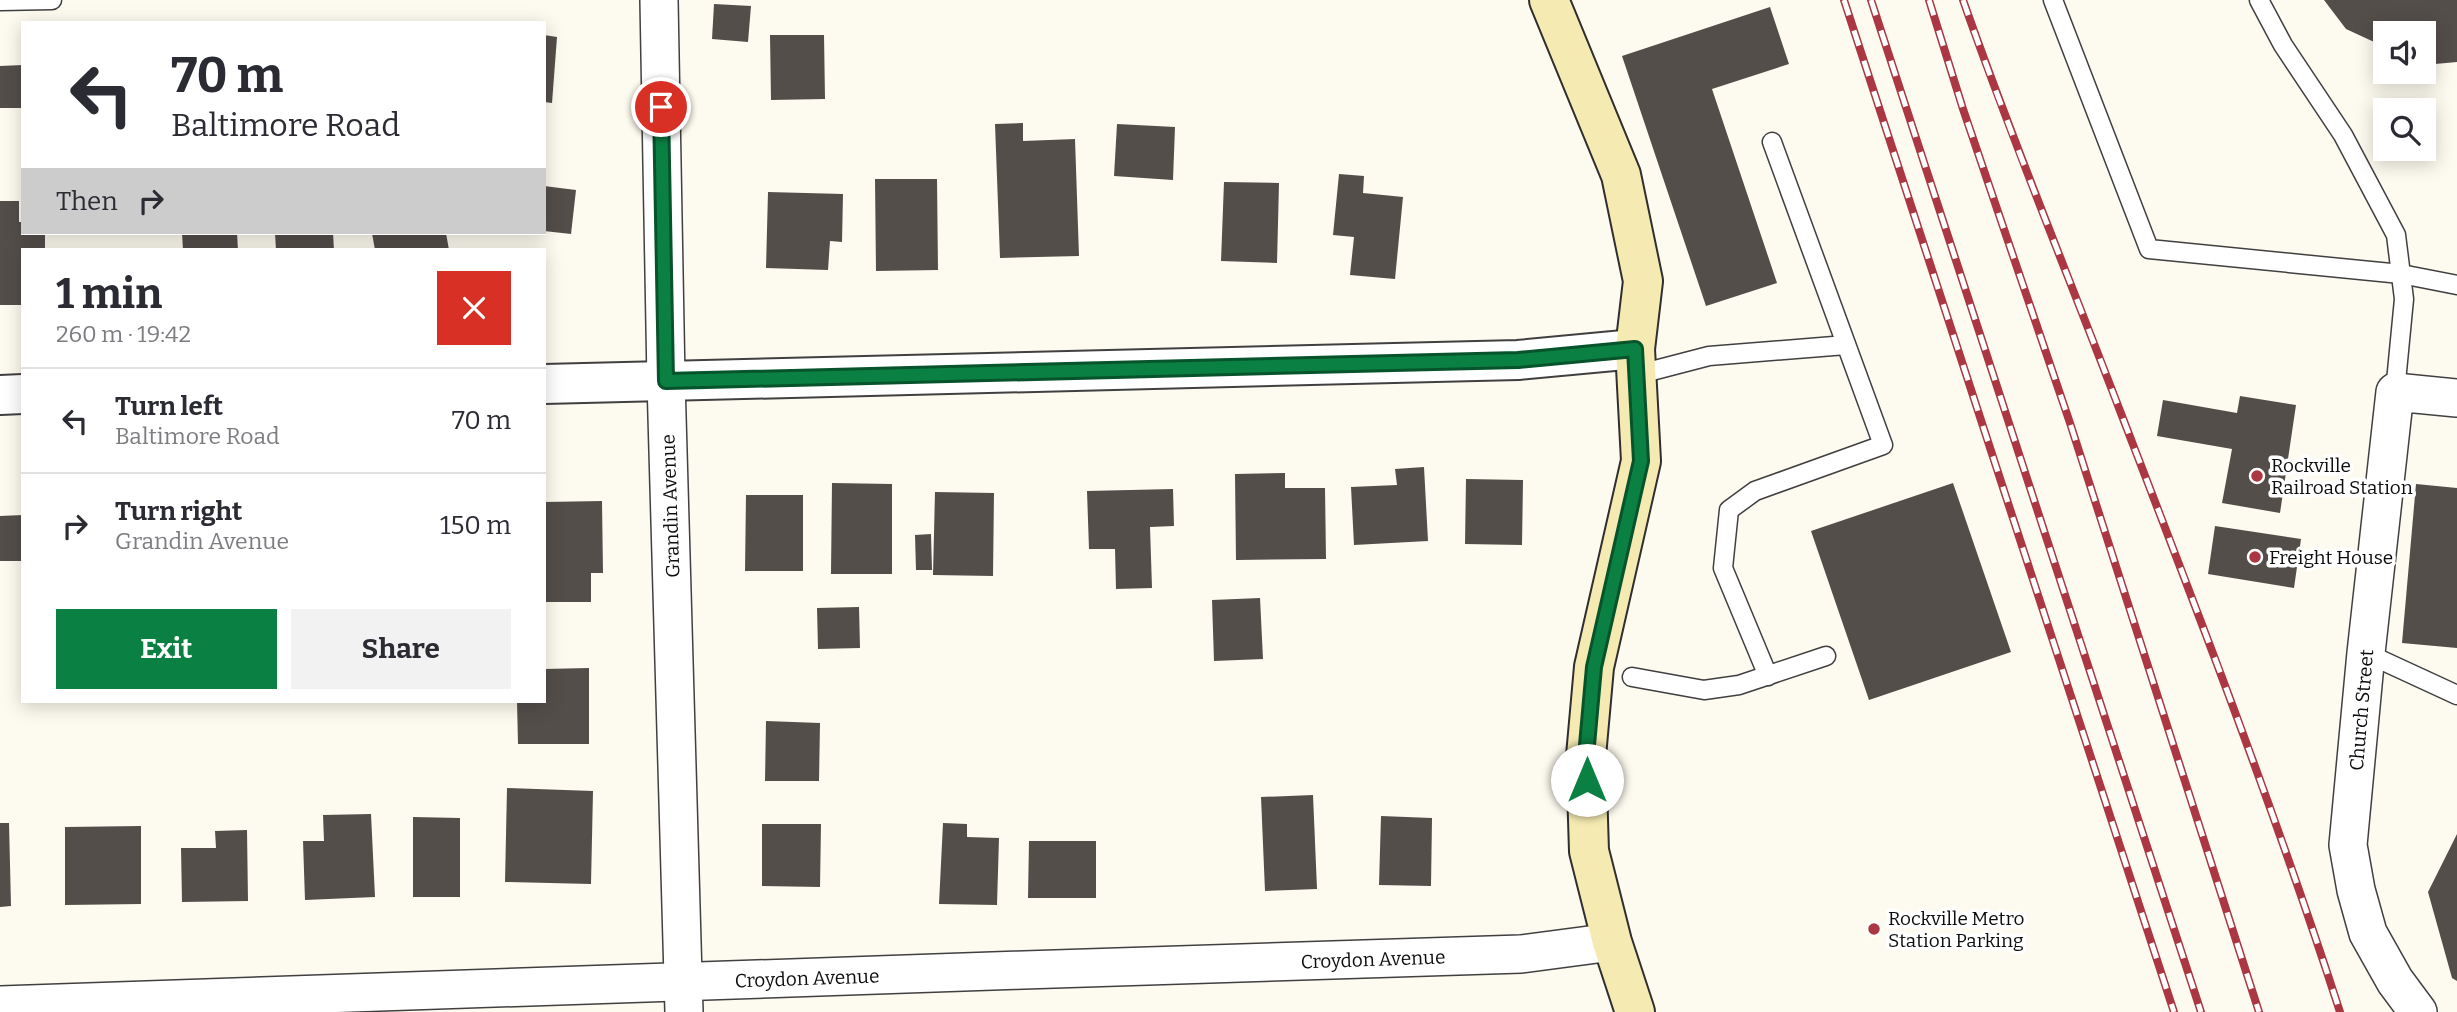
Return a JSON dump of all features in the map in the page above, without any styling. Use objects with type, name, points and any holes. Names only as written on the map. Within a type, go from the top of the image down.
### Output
[{"type":"main road","points":[[1549,0],[1621,175],[1643,281],[1635,362],[1641,461],[1594,667],[1586,756],[1589,851],[1612,942],[1635,1012]]},
{"type":"street","name":"Grandin Avenue","points":[[659,0],[666,381],[684,997]]},
{"type":"street","points":[[546,384],[1518,360],[1635,362]]},
{"type":"street","points":[[2395,392],[2457,398]]},
{"type":"street","name":"Church Street","points":[[2395,392],[2348,845],[2356,890],[2368,933],[2395,981],[2418,1012]]},
{"type":"street","points":[[0,395],[21,394]]},
{"type":"street","name":"Croydon Avenue","points":[[0,1005],[426,988],[684,997],[1521,954],[1612,942]]},
{"type":"lane","points":[[0,1],[52,0]]},
{"type":"lane","points":[[2053,0],[2149,249],[2401,274],[2457,285]]},
{"type":"lane","points":[[2259,0],[2283,45],[2343,135],[2396,235],[2404,299],[2395,392]]},
{"type":"lane","points":[[1768,676],[1723,568],[1730,510],[1755,491],[1883,445],[1772,142]]},
{"type":"lane","points":[[1635,362],[1846,345]]},
{"type":"lane","points":[[2366,653],[2457,695]]},
{"type":"lane","points":[[1632,677],[1704,690],[1739,685],[1826,656]]},
{"type":"building","points":[[2324,0],[2457,0],[2457,62],[2436,64],[2436,21],[2373,21],[2373,41],[2346,29]]},
{"type":"building","points":[[714,4],[751,6],[748,42],[712,39]]},
{"type":"building","points":[[1770,7],[1789,64],[1712,89],[1777,283],[1706,306],[1622,56]]},
{"type":"building","points":[[546,35],[557,37],[552,103],[546,102]]},
{"type":"building","points":[[770,35],[824,35],[825,99],[771,100]]},
{"type":"building","points":[[21,65],[21,108],[0,108],[0,66]]},
{"type":"building","points":[[1023,123],[1023,141],[1075,139],[1079,256],[1000,258],[995,124]]},
{"type":"building","points":[[1117,124],[1175,127],[1173,180],[1114,176]]},
{"type":"building","points":[[1339,174],[1364,176],[1363,193],[1403,197],[1395,279],[1350,275],[1354,237],[1333,235]]},
{"type":"building","points":[[875,179],[937,179],[938,270],[876,271]]},
{"type":"building","points":[[1224,182],[1279,183],[1277,263],[1221,261]]},
{"type":"building","points":[[546,186],[576,190],[571,234],[546,231]]},
{"type":"building","points":[[768,192],[843,194],[842,242],[830,241],[828,270],[766,268]]},
{"type":"building","points":[[0,201],[19,201],[21,235],[45,235],[45,248],[21,248],[21,305],[0,305]]},
{"type":"building","points":[[182,235],[237,235],[238,248],[183,248]]},
{"type":"building","points":[[275,235],[333,235],[334,248],[276,248]]},
{"type":"building","points":[[372,235],[446,235],[449,248],[375,248]]},
{"type":"building","name":"Rockville Railroad Station","points":[[2240,396],[2296,405],[2280,513],[2222,503],[2232,449],[2157,436],[2163,400],[2237,413]]},
{"type":"building","points":[[1424,467],[1428,541],[1354,545],[1351,487],[1397,485],[1395,469]]},
{"type":"building","points":[[1285,473],[1285,488],[1325,488],[1326,559],[1236,560],[1235,474]]},
{"type":"building","points":[[1466,479],[1523,480],[1522,545],[1465,544]]},
{"type":"building","points":[[832,483],[892,484],[892,574],[831,574]]},
{"type":"building","points":[[1953,483],[2011,652],[1869,700],[1811,531]]},
{"type":"building","points":[[2416,484],[2457,488],[2457,648],[2402,643]]},
{"type":"building","points":[[1173,489],[1174,526],[1150,527],[1152,588],[1116,589],[1115,549],[1089,549],[1087,491]]},
{"type":"building","points":[[935,492],[994,493],[993,576],[933,575]]},
{"type":"building","points":[[746,495],[803,495],[803,571],[745,571]]},
{"type":"building","points":[[602,501],[603,573],[591,573],[591,602],[546,602],[546,502]]},
{"type":"building","points":[[21,515],[21,561],[0,561],[0,516]]},
{"type":"building","name":"Freight House","points":[[2215,526],[2301,539],[2294,588],[2208,574]]},
{"type":"building","points":[[931,534],[932,570],[916,570],[915,535]]},
{"type":"building","points":[[1260,598],[1263,659],[1214,661],[1212,600]]},
{"type":"building","points":[[859,607],[860,648],[818,649],[817,608]]},
{"type":"building","points":[[589,668],[589,744],[518,744],[517,703],[546,703],[546,669]]},
{"type":"building","points":[[766,721],[820,723],[819,781],[765,781]]},
{"type":"building","points":[[507,788],[593,791],[591,884],[505,882]]},
{"type":"building","points":[[1313,795],[1317,889],[1265,891],[1261,797]]},
{"type":"building","points":[[371,814],[375,897],[305,900],[303,841],[324,841],[323,815]]},
{"type":"building","points":[[1381,816],[1432,818],[1431,886],[1379,885]]},
{"type":"building","points":[[413,817],[460,818],[460,897],[413,897]]},
{"type":"building","points":[[0,823],[9,823],[11,906],[0,907]]},
{"type":"building","points":[[943,823],[967,824],[967,837],[999,838],[997,905],[939,904]]},
{"type":"building","points":[[762,824],[821,824],[820,887],[762,886]]},
{"type":"building","points":[[141,826],[141,904],[65,905],[65,827]]},
{"type":"building","points":[[247,830],[248,901],[182,902],[181,848],[216,848],[215,831]]},
{"type":"building","points":[[2457,834],[2457,981],[2452,978],[2428,892]]},
{"type":"building","points":[[1029,841],[1096,841],[1096,898],[1028,898]]},
{"type":"railway","points":[[1844,0],[2174,1012]]},
{"type":"railway","points":[[1871,0],[2201,1012]]},
{"type":"railway","points":[[1929,0],[1963,109],[2070,423],[2259,1012]]},
{"type":"railway","points":[[1963,0],[2235,712],[2340,1012]]},
{"type":"place","name":"Rockville Railroad Station","points":[[2257,476]]},
{"type":"place","name":"Freight House","points":[[2255,557]]},
{"type":"place","name":"Rockville Metro Station Parking","points":[[1874,929]]},
{"type":"route","points":[[661,107],[666,381],[1518,360],[1635,349],[1641,461],[1594,667],[1586,756],[1587,780]]}]
